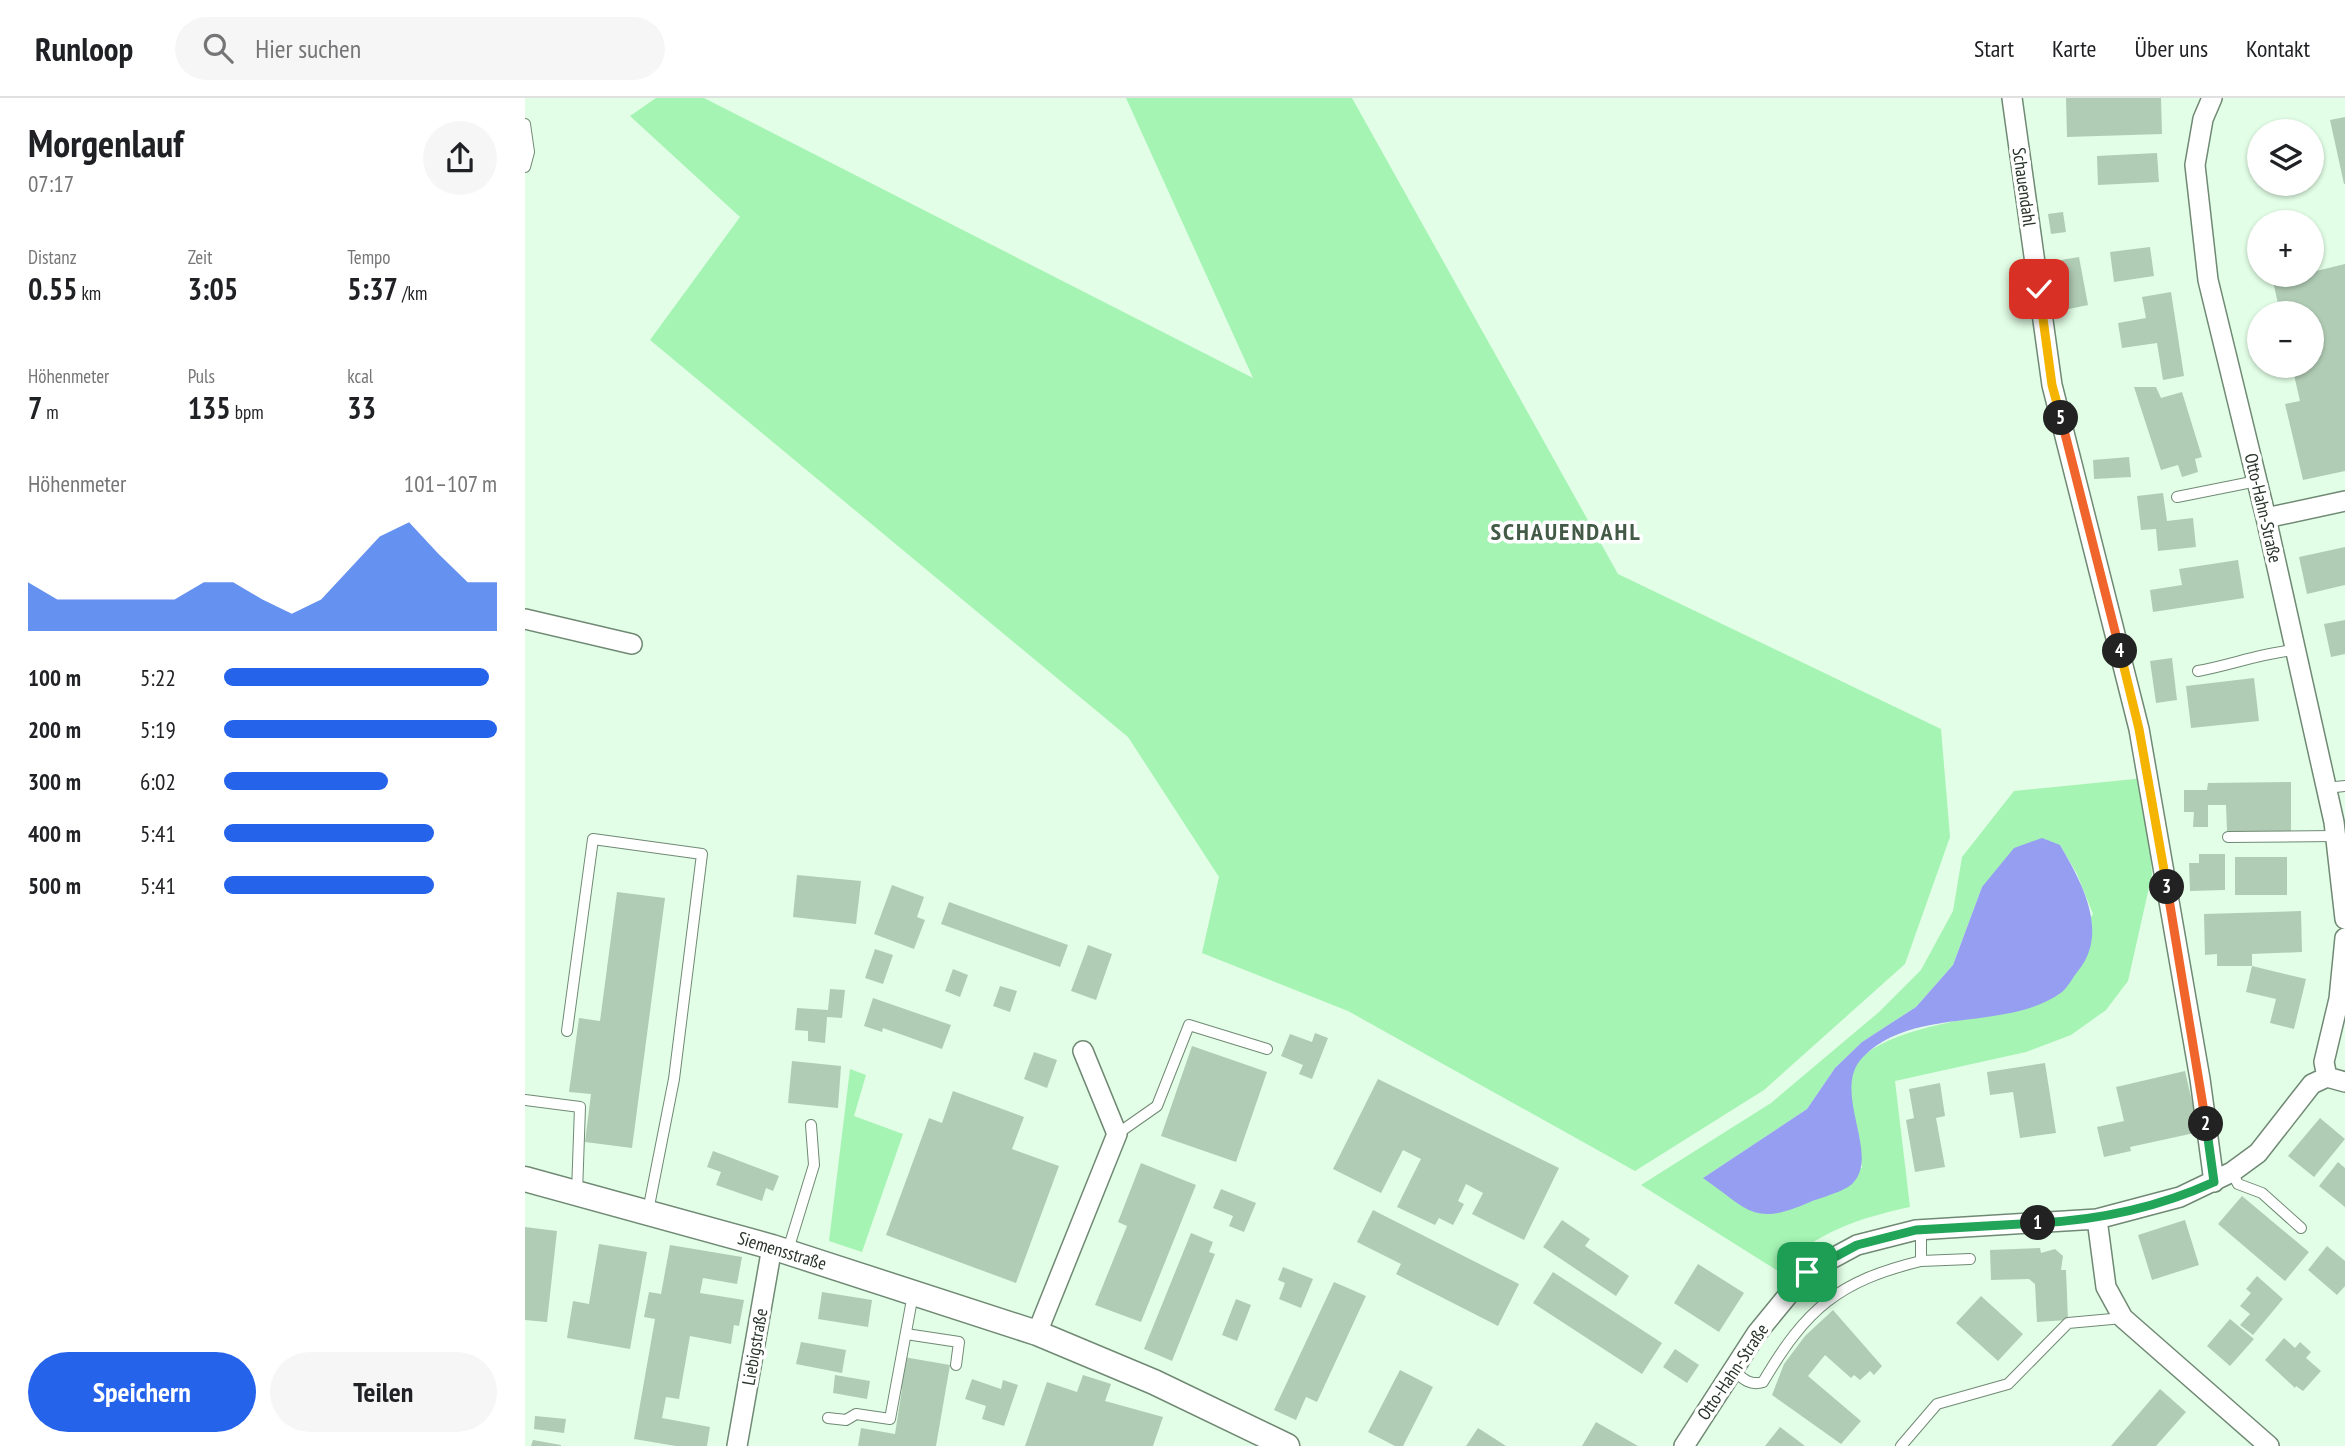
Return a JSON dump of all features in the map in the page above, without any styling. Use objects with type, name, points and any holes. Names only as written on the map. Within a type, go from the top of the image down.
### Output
[{"type":"street","name":"Schauendahl","points":[[2012,98],[2052,385],[2142,741],[2200,1079],[2214,1182]]},
{"type":"street","name":"Otto-Hahn-Straße","points":[[2212,98],[2203,120],[2195,164],[2207,267],[2295,650],[2336,787],[2335,836],[2345,919]]},
{"type":"street","points":[[2266,518],[2345,501]]},
{"type":"street","points":[[525,619],[632,644]]},
{"type":"street","name":"Otto-Hahn-Straße","points":[[1684,1446],[1757,1333],[1807,1272],[1857,1245],[1921,1229],[2097,1219],[2144,1209],[2214,1182],[2257,1153],[2312,1084],[2336,1080],[2324,1062],[2339,999],[2345,938]]},
{"type":"street","points":[[1037,1333],[1117,1134],[1083,1051]]},
{"type":"street","name":"Siemensstraße","points":[[525,1179],[780,1249],[1037,1333],[1154,1382],[1287,1446]]},
{"type":"street","points":[[2097,1219],[2106,1287],[2123,1318],[2269,1446]]},
{"type":"street","name":"Liebigstraße","points":[[737,1446],[780,1249]]},
{"type":"lane","points":[[525,124],[529,152],[525,167]]},
{"type":"lane","points":[[2177,497],[2257,481]]},
{"type":"lane","points":[[2198,671],[2244,663],[2263,653],[2295,650]]},
{"type":"lane","points":[[2228,837],[2335,836]]},
{"type":"lane","points":[[567,1031],[593,839],[702,854],[674,1079],[647,1212]]},
{"type":"lane","points":[[1117,1134],[1157,1106],[1189,1025],[1267,1049]]},
{"type":"lane","points":[[525,1100],[580,1107],[577,1193]]},
{"type":"lane","points":[[780,1249],[814,1165],[811,1125]]},
{"type":"lane","points":[[2232,1172],[2238,1185],[2262,1193],[2301,1228]]},
{"type":"lane","points":[[1921,1229],[1921,1261]]},
{"type":"lane","points":[[1734,1371],[1755,1385],[1763,1382],[1790,1339],[1817,1308],[1844,1287],[1890,1269],[1921,1261],[1971,1259]]},
{"type":"lane","points":[[828,1418],[846,1420],[856,1414],[890,1419],[914,1293]]},
{"type":"lane","points":[[1901,1446],[1937,1404],[2008,1384],[2068,1323],[2123,1318]]},
{"type":"lane","points":[[906,1334],[959,1342],[956,1365]]},
{"type":"green space","points":[[656,98],[704,98],[1253,378],[1126,98],[1352,98],[1618,574],[1941,729],[1950,837],[1905,964],[1764,1090],[1635,1171],[1348,1011],[1202,953],[1219,877],[1128,737],[650,340],[740,217],[630,116]]},
{"type":"green space","points":[[2145,778],[2152,874],[2128,981],[2106,1010],[2071,1035],[2026,1052],[1895,1081],[1910,1207],[1873,1216],[1839,1229],[1807,1246],[1778,1271],[1641,1185],[1771,1103],[1879,1012],[1921,970],[1953,911],[1962,857],[2014,791]],"holes":[[[2060,845],[2077,874],[2093,914],[2027,1008],[1956,1021],[1899,1036],[1876,1047],[1859,1061],[1850,1078],[1850,1085],[1862,1168],[1703,1178],[1807,1109],[1835,1068],[1862,1042],[1916,1007],[1953,965],[1982,887]]]},
{"type":"green space","points":[[850,1069],[866,1075],[854,1116],[903,1134],[862,1252],[829,1241]]},
{"type":"water","points":[[2042,838],[2060,845],[2083,890],[2092,923],[2092,940],[2087,956],[2064,990],[2039,1004],[2014,1012],[1934,1024],[1908,1031],[1884,1041],[1863,1057],[1854,1071],[1851,1087],[1862,1155],[1860,1170],[1853,1183],[1844,1189],[1791,1209],[1763,1214],[1742,1206],[1703,1178],[1807,1109],[1835,1068],[1862,1042],[1916,1007],[1953,965],[1982,887],[2014,848]]},
{"type":"building","points":[[2066,98],[2161,98],[2162,134],[2067,137]]},
{"type":"building","points":[[2345,117],[2345,184],[2344,184],[2330,120]]},
{"type":"building","points":[[2157,153],[2159,182],[2098,185],[2097,156]]},
{"type":"building","points":[[2063,212],[2066,232],[2051,234],[2048,214]]},
{"type":"building","points":[[2150,247],[2154,276],[2114,282],[2110,252]]},
{"type":"building","points":[[2079,257],[2088,305],[2064,310],[2055,261]]},
{"type":"building","points":[[2345,264],[2345,471],[2303,480],[2285,404],[2300,401],[2295,378],[2324,378],[2324,301],[2277,301],[2274,287],[2324,287],[2324,269]]},
{"type":"building","points":[[2171,292],[2184,376],[2163,380],[2157,343],[2122,348],[2118,323],[2146,318],[2142,297]]},
{"type":"building","points":[[2134,387],[2156,387],[2161,398],[2182,392],[2202,457],[2195,459],[2198,472],[2182,477],[2178,465],[2161,470]]},
{"type":"building","points":[[2129,457],[2131,477],[2094,479],[2093,460]]},
{"type":"building","points":[[2163,493],[2167,521],[2193,518],[2196,547],[2158,551],[2156,529],[2141,530],[2137,496]]},
{"type":"building","points":[[2345,547],[2345,585],[2307,594],[2299,557]]},
{"type":"building","points":[[2238,560],[2244,598],[2153,612],[2150,590],[2182,585],[2179,569]]},
{"type":"building","points":[[2345,620],[2345,654],[2331,657],[2324,624]]},
{"type":"building","points":[[2172,658],[2177,700],[2156,703],[2150,661]]},
{"type":"building","points":[[2254,678],[2259,721],[2191,728],[2186,686]]},
{"type":"building","points":[[2291,782],[2291,831],[2227,831],[2226,805],[2208,805],[2208,827],[2193,827],[2194,812],[2184,812],[2184,790],[2207,790],[2208,783]]},
{"type":"building","points":[[2199,854],[2225,854],[2225,890],[2190,891],[2189,863],[2199,863]]},
{"type":"building","points":[[2235,857],[2287,857],[2287,895],[2235,895]]},
{"type":"building","points":[[797,875],[861,881],[856,924],[793,917]]},
{"type":"building","points":[[892,885],[924,897],[917,917],[925,920],[914,949],[874,934]]},
{"type":"building","points":[[617,892],[665,898],[632,1148],[585,1142],[591,1094],[569,1092],[579,1018],[600,1021]]},
{"type":"building","points":[[949,902],[1068,945],[1060,967],[941,924]]},
{"type":"building","points":[[2301,911],[2302,952],[2252,954],[2252,966],[2217,966],[2217,954],[2205,955],[2204,914]]},
{"type":"building","points":[[1088,945],[1112,954],[1096,1000],[1071,991]]},
{"type":"building","points":[[875,949],[893,955],[883,984],[865,978]]},
{"type":"building","points":[[2252,966],[2306,979],[2294,1029],[2270,1023],[2276,999],[2246,992]]},
{"type":"building","points":[[953,969],[968,975],[960,997],[945,991]]},
{"type":"building","points":[[1000,986],[1017,991],[1010,1012],[993,1006]]},
{"type":"building","points":[[830,989],[845,990],[842,1018],[827,1017],[825,1043],[808,1041],[808,1031],[795,1030],[797,1008],[828,1010]]},
{"type":"building","points":[[873,998],[951,1025],[942,1049],[883,1028],[882,1032],[864,1026]]},
{"type":"building","points":[[1315,1033],[1328,1038],[1312,1079],[1299,1074],[1303,1065],[1281,1056],[1290,1034],[1312,1042]]},
{"type":"building","points":[[1192,1046],[1267,1072],[1236,1162],[1161,1136]]},
{"type":"building","points":[[1034,1052],[1057,1060],[1047,1088],[1024,1079]]},
{"type":"building","points":[[792,1061],[841,1066],[838,1108],[788,1103]]},
{"type":"building","points":[[2045,1063],[2056,1133],[2020,1138],[2013,1092],[1990,1095],[1987,1072]]},
{"type":"building","points":[[2185,1071],[2199,1132],[2130,1147],[2131,1151],[2104,1157],[2097,1127],[2124,1121],[2116,1087]]},
{"type":"building","points":[[1378,1079],[1559,1168],[1524,1240],[1472,1214],[1483,1193],[1466,1184],[1458,1201],[1464,1204],[1453,1225],[1439,1218],[1435,1225],[1397,1207],[1421,1159],[1403,1150],[1381,1193],[1333,1169]]},
{"type":"building","points":[[1940,1083],[1945,1116],[1936,1118],[1945,1167],[1915,1172],[1906,1120],[1914,1118],[1909,1089]]},
{"type":"building","points":[[953,1091],[1024,1117],[1012,1149],[1059,1166],[1016,1283],[886,1235],[929,1118],[942,1123]]},
{"type":"building","points":[[2320,1118],[2345,1139],[2314,1177],[2288,1156]]},
{"type":"building","points":[[713,1151],[779,1176],[773,1191],[766,1188],[762,1201],[716,1185],[721,1172],[707,1167]]},
{"type":"building","points":[[2338,1162],[2345,1168],[2345,1207],[2319,1186]]},
{"type":"building","points":[[1141,1163],[1196,1185],[1141,1322],[1095,1305],[1127,1226],[1118,1222]]},
{"type":"building","points":[[1221,1189],[1256,1203],[1244,1232],[1229,1226],[1233,1216],[1213,1208]]},
{"type":"building","points":[[2242,1196],[2309,1252],[2285,1281],[2218,1224]]},
{"type":"building","points":[[1373,1210],[1519,1284],[1498,1326],[1396,1274],[1401,1264],[1357,1242]]},
{"type":"building","points":[[1562,1220],[1590,1239],[1585,1246],[1629,1276],[1616,1296],[1543,1247]]},
{"type":"building","points":[[2185,1220],[2199,1265],[2152,1280],[2138,1235]]},
{"type":"building","points":[[525,1227],[557,1231],[547,1322],[525,1320]]},
{"type":"building","points":[[1191,1233],[1213,1242],[1209,1252],[1215,1254],[1172,1361],[1144,1349]]},
{"type":"building","points":[[599,1244],[647,1252],[630,1349],[567,1338],[573,1301],[589,1304]]},
{"type":"building","points":[[670,1245],[742,1257],[737,1284],[703,1278],[700,1293],[744,1300],[739,1326],[734,1325],[731,1344],[690,1336],[679,1399],[666,1397],[662,1418],[710,1427],[707,1446],[676,1446],[634,1439],[655,1319],[644,1317],[649,1292],[661,1294]]},
{"type":"building","points":[[2327,1246],[2345,1261],[2345,1286],[2337,1295],[2308,1270]]},
{"type":"building","points":[[2040,1248],[2041,1253],[2055,1249],[2063,1256],[2061,1270],[2066,1270],[2068,1320],[2037,1322],[2035,1284],[2029,1279],[1991,1280],[1990,1250]]},
{"type":"building","points":[[1698,1264],[1744,1293],[1719,1332],[1674,1303]]},
{"type":"building","points":[[1283,1267],[1313,1279],[1301,1308],[1279,1299],[1285,1283],[1278,1280]]},
{"type":"building","points":[[1553,1272],[1662,1343],[1642,1374],[1533,1303]]},
{"type":"building","points":[[2257,1276],[2283,1299],[2253,1335],[2240,1325],[2250,1314],[2240,1306],[2251,1293],[2246,1289]]},
{"type":"building","points":[[1334,1282],[1366,1296],[1317,1402],[1306,1397],[1296,1420],[1274,1410]]},
{"type":"building","points":[[822,1292],[872,1300],[868,1327],[818,1319]]},
{"type":"building","points":[[1981,1296],[2023,1334],[1998,1361],[1956,1323]]},
{"type":"building","points":[[1236,1299],[1251,1305],[1237,1341],[1222,1335]]},
{"type":"building","points":[[1833,1310],[1882,1366],[1874,1375],[1870,1371],[1860,1380],[1854,1375],[1851,1378],[1825,1355],[1808,1376],[1861,1421],[1841,1444],[1772,1395],[1784,1364],[1805,1336]]},
{"type":"building","points":[[2230,1319],[2254,1339],[2230,1366],[2207,1346]]},
{"type":"building","points":[[2284,1338],[2295,1348],[2300,1342],[2311,1352],[2306,1358],[2321,1371],[2303,1391],[2296,1386],[2295,1388],[2265,1360]]},
{"type":"building","points":[[801,1342],[846,1350],[842,1373],[796,1364]]},
{"type":"building","points":[[1675,1349],[1699,1365],[1687,1383],[1663,1367]]},
{"type":"building","points":[[898,1356],[950,1365],[936,1446],[858,1446],[861,1428],[895,1434],[902,1389],[892,1388]]},
{"type":"building","points":[[1400,1370],[1433,1387],[1403,1446],[1395,1446],[1368,1432]]},
{"type":"building","points":[[835,1375],[870,1381],[867,1399],[833,1393]]},
{"type":"building","points":[[1083,1375],[1111,1384],[1105,1401],[1163,1417],[1153,1446],[1025,1446],[1047,1382],[1077,1392]]},
{"type":"building","points":[[972,1379],[1001,1389],[1003,1380],[1018,1385],[1004,1426],[982,1419],[986,1406],[965,1399]]},
{"type":"building","points":[[2160,1389],[2186,1412],[2156,1446],[2111,1446]]},
{"type":"building","points":[[535,1416],[566,1419],[564,1433],[534,1429]]},
{"type":"building","points":[[1596,1422],[1638,1446],[1582,1446]]},
{"type":"building","points":[[1780,1427],[1805,1446],[1765,1446]]},
{"type":"building","points":[[1478,1428],[1506,1446],[1466,1446]]},
{"type":"building","points":[[533,1440],[561,1445],[561,1446],[531,1446]]},
{"type":"district","name":"SCHAUENDAHL","points":[[1566,532]]},
{"type":"route","points":[[1807,1272],[1857,1245],[1916,1230],[2097,1219],[2144,1209],[2214,1182],[2200,1079],[2149,777],[2052,385],[2039,289]]}]
